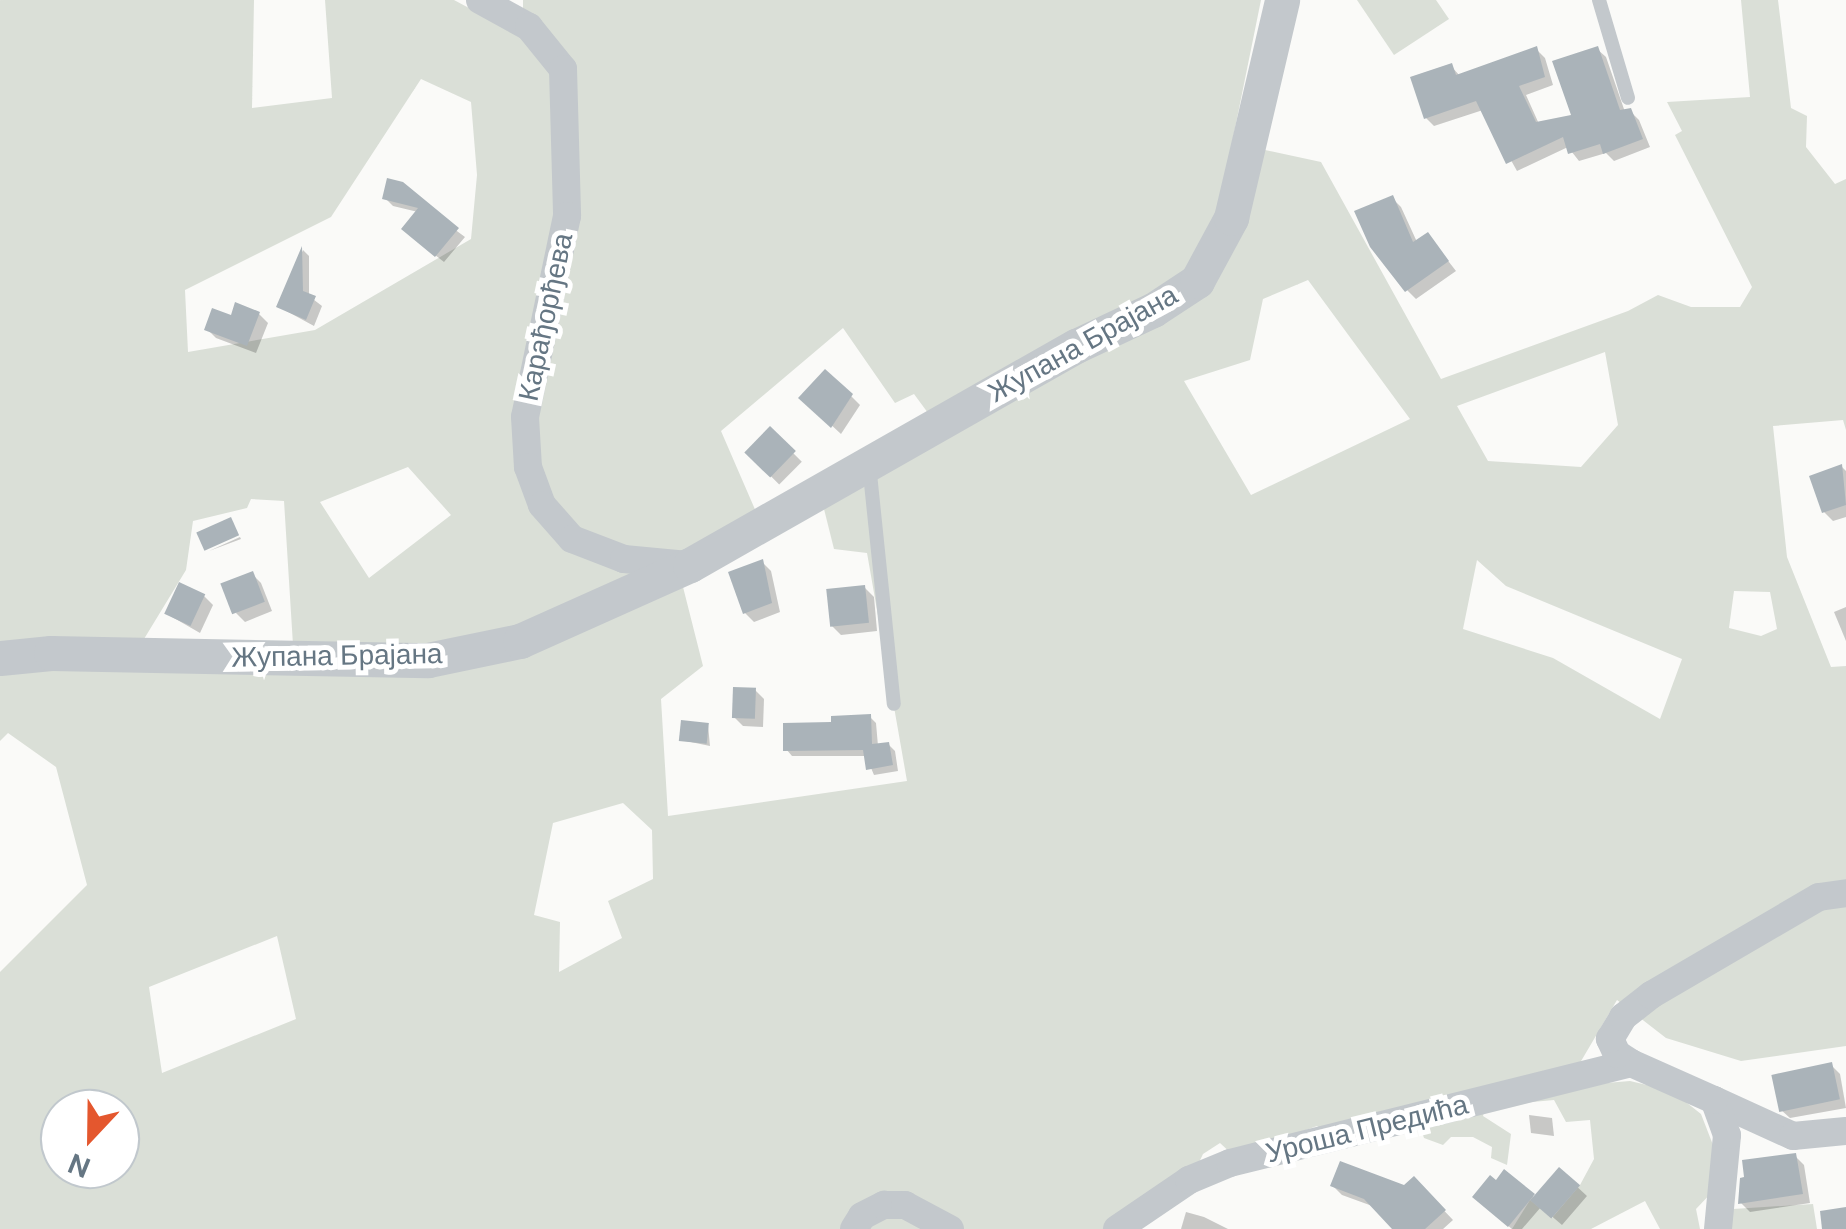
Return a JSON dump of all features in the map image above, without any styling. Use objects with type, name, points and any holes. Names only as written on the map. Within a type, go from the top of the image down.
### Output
[{"type":"street","name":"Карађорђева","points":[[480,0],[529,27],[563,69],[567,216],[525,417],[532,480],[542,505],[572,538],[624,559],[690,565]]},
{"type":"street","name":"Жупана Брајана","points":[[0,658],[51,653],[428,660],[520,642],[690,565],[1076,346],[1153,310],[1197,281],[1231,218],[1282,0]]},
{"type":"street","points":[[1846,893],[1819,896],[1637,1006],[1623,1018],[1610,1039],[1618,1054],[1631,1062],[1793,1136],[1846,1131]]},
{"type":"street","name":"Уроша Предића","points":[[1117,1229],[1189,1180],[1230,1163],[1631,1062]]},
{"type":"street","points":[[1714,1100],[1727,1136],[1718,1229]]},
{"type":"street","points":[[854,1229],[862,1216],[894,1205],[905,1206],[950,1229]]},
{"type":"lane","points":[[1600,0],[1628,98]]},
{"type":"lane","points":[[869,463],[894,704]]},
{"type":"shaded area","points":[[0,0],[254,0],[252,108],[332,98],[325,0],[454,0],[523,37],[523,0],[1261,0],[1232,143],[1321,162],[1441,379],[1628,311],[1658,295],[1691,307],[1740,307],[1752,287],[1675,135],[1682,131],[1667,102],[1750,97],[1741,0],[1778,0],[1791,108],[1807,116],[1806,147],[1835,184],[1846,179],[1846,430],[1843,420],[1773,426],[1787,557],[1831,667],[1846,666],[1846,1046],[1741,1061],[1666,1038],[1617,1000],[1577,1068],[1582,1085],[1630,1081],[1672,1091],[1701,1114],[1713,1145],[1715,1189],[1696,1209],[1700,1229],[1660,1229],[1645,1201],[1591,1229],[1512,1229],[1530,1200],[1552,1218],[1580,1185],[1594,1159],[1590,1120],[1566,1122],[1554,1100],[1510,1104],[1488,1093],[1483,1116],[1511,1134],[1507,1165],[1491,1158],[1492,1147],[1473,1137],[1451,1137],[1443,1145],[1424,1138],[1413,1107],[1328,1132],[1317,1126],[1234,1156],[1220,1143],[1203,1154],[1195,1171],[1124,1229],[0,1229],[0,972],[87,885],[56,767],[8,733],[0,741]],"holes":[[[421,79],[471,102],[477,175],[471,239],[315,330],[188,352],[185,290],[331,217]],[[1308,280],[1410,419],[1251,495],[1184,381],[1250,360],[1263,299]],[[843,328],[895,403],[914,394],[928,413],[823,505],[834,549],[867,553],[907,781],[668,816],[661,699],[703,666],[682,583],[757,514],[721,431]],[[1605,352],[1618,425],[1581,467],[1488,461],[1457,406]],[[408,467],[451,515],[369,578],[320,502]],[[251,499],[284,501],[293,645],[144,639],[186,570],[193,521],[247,508]],[[1477,560],[1506,586],[1682,659],[1660,719],[1553,658],[1463,629]],[[1734,591],[1770,592],[1777,629],[1761,636],[1729,628]],[[623,803],[652,830],[653,879],[608,901],[622,938],[559,972],[560,922],[534,915],[553,823]],[[277,936],[296,1019],[162,1073],[149,987]]]},
{"type":"shaded area","points":[[1357,0],[1436,0],[1449,19],[1394,55]]},
{"type":"shaded area","points":[[1813,1204],[1817,1229],[1730,1229],[1733,1209]]},
{"type":"building","points":[[1537,46],[1545,77],[1519,86],[1536,122],[1571,115],[1552,61],[1598,46],[1620,110],[1631,108],[1643,139],[1603,154],[1600,144],[1568,154],[1563,137],[1506,164],[1476,101],[1424,119],[1410,77],[1452,63],[1456,75]]},
{"type":"building","points":[[387,178],[403,182],[459,228],[435,257],[401,229],[418,208],[382,199]]},
{"type":"building","points":[[1393,195],[1413,242],[1428,232],[1449,261],[1405,292],[1370,247],[1354,211]]},
{"type":"building","points":[[302,246],[303,291],[316,296],[306,320],[276,307]]},
{"type":"building","points":[[235,302],[260,312],[247,346],[204,330],[212,308],[231,315]]},
{"type":"building","points":[[825,369],[853,394],[831,428],[798,398]]},
{"type":"building","points":[[770,426],[796,451],[770,478],[744,453]]},
{"type":"building","points":[[1842,464],[1846,505],[1822,513],[1809,476]]},
{"type":"building","points":[[231,517],[239,535],[204,551],[196,532]]},
{"type":"building","points":[[763,559],[772,603],[743,614],[728,572]]},
{"type":"building","points":[[253,571],[265,602],[232,614],[220,584]]},
{"type":"building","points":[[179,582],[205,594],[190,626],[164,614]]},
{"type":"building","points":[[865,585],[869,623],[830,627],[826,589]]},
{"type":"building","points":[[733,687],[756,688],[755,719],[732,718]]},
{"type":"building","points":[[871,714],[872,744],[889,742],[893,765],[866,770],[863,750],[783,751],[783,723],[831,722],[831,716]]},
{"type":"building","points":[[681,720],[709,723],[707,744],[679,741]]},
{"type":"building","points":[[1832,1062],[1840,1099],[1779,1112],[1771,1075]]},
{"type":"building","points":[[1796,1153],[1803,1194],[1738,1204],[1740,1178],[1744,1177],[1742,1160]]},
{"type":"building","points":[[1340,1161],[1404,1185],[1414,1176],[1446,1210],[1425,1229],[1392,1229],[1364,1199],[1330,1186]]},
{"type":"building","points":[[1559,1167],[1580,1185],[1551,1219],[1530,1200]]},
{"type":"building","points":[[1504,1169],[1535,1194],[1508,1227],[1472,1197],[1490,1175],[1496,1180]]},
{"type":"building","points":[[1846,1207],[1846,1229],[1822,1229],[1820,1211]]}]
